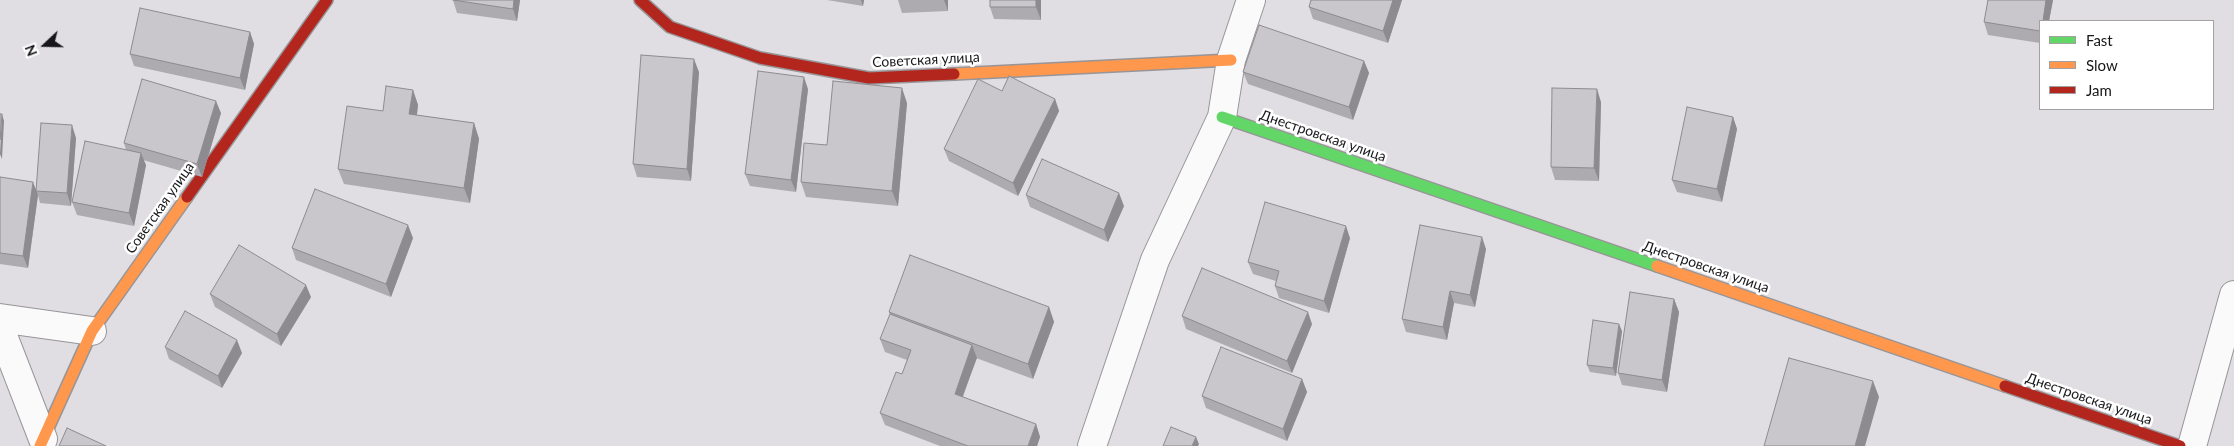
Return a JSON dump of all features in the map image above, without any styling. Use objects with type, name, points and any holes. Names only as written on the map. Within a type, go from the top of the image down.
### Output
[{"type":"street","name":"Советская улица","points":[[42,443],[92,331],[327,0]]},
{"type":"street","name":"Советская улица","points":[[640,0],[670,27],[751,55],[869,78],[1231,60]]},
{"type":"street","points":[[1092,446],[1101,413],[1155,260],[1222,117],[1231,60],[1250,0]]},
{"type":"street","name":"Днестровская улица","points":[[1222,117],[2180,446]]},
{"type":"street","points":[[2192,446],[2234,295]]},
{"type":"street","points":[[0,318],[92,331]]},
{"type":"street","points":[[0,328],[42,443]]},
{"type":"building","points":[[453,0],[514,0],[513,9]]},
{"type":"building","points":[[990,0],[1036,0],[1036,7],[990,7]]},
{"type":"building","points":[[1311,0],[1393,0],[1383,31],[1309,7]]},
{"type":"building","points":[[1988,0],[2046,0],[2043,20],[2039,20],[2039,31],[1984,22]]},
{"type":"building","points":[[140,8],[250,32],[240,78],[130,54]]},
{"type":"building","points":[[1259,25],[1364,61],[1349,107],[1243,72]]},
{"type":"building","points":[[641,55],[694,59],[687,169],[633,164]]},
{"type":"building","points":[[758,71],[804,77],[791,180],[745,174]]},
{"type":"building","points":[[1009,76],[1055,99],[1013,183],[944,149],[978,79],[1002,91]]},
{"type":"building","points":[[142,79],[216,101],[197,164],[124,143]]},
{"type":"building","points":[[833,81],[902,88],[892,191],[801,182],[804,143],[827,145]]},
{"type":"building","points":[[386,86],[413,90],[409,114],[474,123],[464,188],[338,169],[347,106],[383,111]]},
{"type":"building","points":[[1552,88],[1597,89],[1594,168],[1551,167]]},
{"type":"building","points":[[1687,107],[1733,117],[1717,189],[1672,180]]},
{"type":"building","points":[[0,114],[2,114],[0,140]]},
{"type":"building","points":[[41,123],[72,125],[67,193],[36,191]]},
{"type":"building","points":[[85,141],[141,153],[129,213],[72,202]]},
{"type":"building","points":[[1042,159],[1119,193],[1104,230],[1026,195]]},
{"type":"building","points":[[0,177],[33,182],[23,256],[0,253]]},
{"type":"building","points":[[315,189],[408,225],[386,284],[292,248]]},
{"type":"building","points":[[1265,202],[1346,226],[1324,301],[1275,286],[1279,271],[1248,262]]},
{"type":"building","points":[[1420,225],[1482,237],[1470,295],[1450,291],[1443,327],[1402,319]]},
{"type":"building","points":[[239,245],[306,285],[277,334],[210,294]]},
{"type":"building","points":[[910,255],[1049,307],[1028,364],[889,312]]},
{"type":"building","points":[[1202,268],[1308,312],[1287,361],[1182,316]]},
{"type":"building","points":[[1630,292],[1674,299],[1662,380],[1618,373]]},
{"type":"building","points":[[185,311],[237,340],[218,376],[165,347]]},
{"type":"building","points":[[890,314],[972,345],[955,394],[1036,424],[1028,446],[968,446],[880,413],[896,372],[902,374],[911,350],[880,339]]},
{"type":"building","points":[[1593,320],[1619,324],[1613,368],[1587,365]]},
{"type":"building","points":[[1221,347],[1302,379],[1283,429],[1202,396]]},
{"type":"building","points":[[1789,358],[1873,381],[1855,446],[1764,446]]},
{"type":"building","points":[[1171,427],[1196,437],[1192,446],[1163,446]]},
{"type":"building","points":[[67,428],[106,446],[59,446]]},
{"type":"traffic: fast","points":[[1222,117],[1657,266]]},
{"type":"traffic: slow","points":[[954,74],[1231,60]]},
{"type":"traffic: slow","points":[[40,446],[92,331],[187,197]]},
{"type":"traffic: slow","points":[[1657,266],[2005,386]]},
{"type":"traffic: jam","points":[[187,197],[327,0]]},
{"type":"traffic: jam","points":[[640,0],[670,27],[760,58],[869,78],[954,74]]},
{"type":"traffic: jam","points":[[2005,386],[2180,446]]}]
